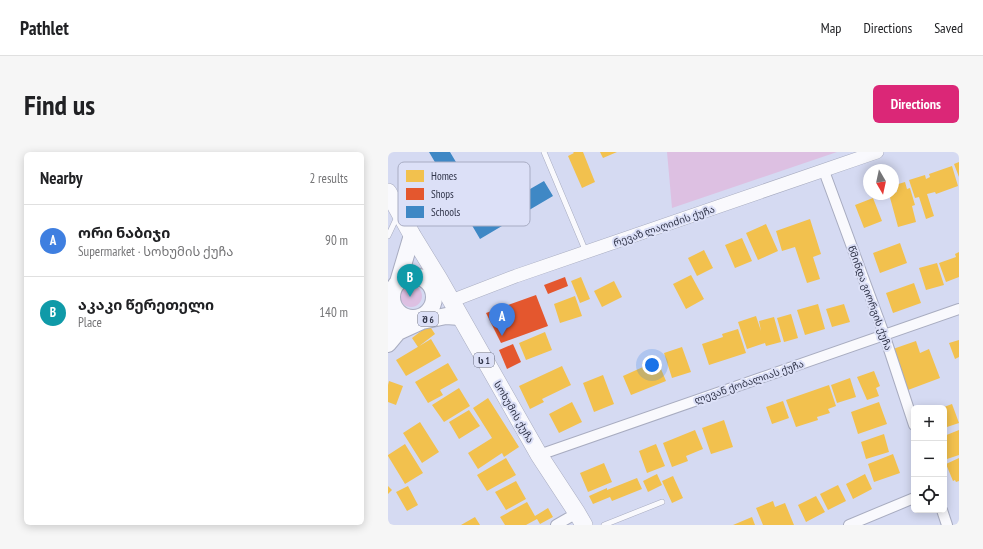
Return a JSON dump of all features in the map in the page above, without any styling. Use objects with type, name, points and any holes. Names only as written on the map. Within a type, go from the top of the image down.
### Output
[{"type":"highway","name":"სოხუმის ქუჩა","points":[[388,192],[398,210]]},
{"type":"highway","name":"სოხუმის ქუჩა","points":[[407,226],[439,279],[539,455],[581,519]]},
{"type":"main road","points":[[391,335],[396,310],[392,301],[393,291],[398,282],[412,235]]},
{"type":"main road","points":[[398,282],[404,277],[413,275],[439,279]]},
{"type":"main road","name":"შ 6","points":[[396,310],[411,318],[423,315],[432,306],[434,298],[433,289],[428,282],[421,277]]},
{"type":"main road","name":"შ 6","points":[[391,335],[423,315],[451,301]]},
{"type":"main road","name":"შ 6","points":[[391,335],[422,320],[446,316],[460,317]]},
{"type":"street","name":"რევაზ ლაღიძის ქუჩა","points":[[451,301],[516,276],[877,152]]},
{"type":"street","name":"წმინდა გიორგის ქუჩა","points":[[824,171],[884,334],[911,417]]},
{"type":"street","name":"ლევან ქობალიას ქუჩა","points":[[539,455],[959,309]]},
{"type":"street","points":[[849,525],[911,499]]},
{"type":"street","points":[[943,513],[947,525]]},
{"type":"street","points":[[556,525],[581,519]]},
{"type":"lane","points":[[544,152],[587,252]]},
{"type":"lane","points":[[388,236],[398,214]]},
{"type":"lane","points":[[604,525],[662,502]]},
{"type":"shaded area","points":[[667,152],[837,152],[672,208]]},
{"type":"shaded area","points":[[411,285],[419,288],[422,296],[419,304],[411,307],[403,304],[400,296],[403,288]]},
{"type":"building: Homes","points":[[573,152],[583,152],[595,182],[582,188],[568,156],[574,153]]},
{"type":"building: Homes","points":[[600,152],[617,152],[603,158]]},
{"type":"building: Homes","points":[[959,162],[959,177],[954,164]]},
{"type":"building: Homes","points":[[952,166],[958,186],[936,194],[935,192],[927,194],[934,216],[926,219],[919,197],[915,198],[909,180],[925,175],[926,179],[930,177],[929,174]]},
{"type":"building: Homes","points":[[905,182],[907,189],[910,188],[915,205],[912,206],[916,222],[898,227],[891,200],[899,200],[899,184]]},
{"type":"building: Homes","points":[[868,200],[874,200],[882,221],[864,228],[855,205]]},
{"type":"building: Homes","points":[[810,219],[821,254],[813,257],[820,279],[807,283],[795,247],[782,251],[776,231]]},
{"type":"building: Homes","points":[[766,224],[778,251],[758,260],[746,233]]},
{"type":"building: Homes","points":[[742,238],[752,261],[735,268],[725,245]]},
{"type":"building: Homes","points":[[900,243],[907,263],[880,273],[873,253]]},
{"type":"building: Homes","points":[[704,250],[713,268],[697,276],[688,258]]},
{"type":"building: Homes","points":[[959,252],[959,277],[946,282],[939,263],[956,257],[955,254]]},
{"type":"building: Homes","points":[[937,263],[944,285],[926,290],[919,268]]},
{"type":"building: Homes","points":[[691,275],[704,299],[686,309],[673,284]]},
{"type":"building: Homes","points":[[581,277],[590,299],[580,303],[571,281]]},
{"type":"building: Homes","points":[[614,281],[622,297],[602,307],[594,291]]},
{"type":"building: Homes","points":[[914,283],[921,303],[893,313],[886,293]]},
{"type":"building: Homes","points":[[575,296],[582,316],[560,323],[554,304]]},
{"type":"building: Homes","points":[[818,304],[825,329],[805,335],[797,310]]},
{"type":"building: Homes","points":[[844,304],[850,322],[832,327],[826,309]]},
{"type":"building: Homes","points":[[791,314],[798,338],[784,342],[777,318]]},
{"type":"building: Homes","points":[[756,316],[761,331],[759,321],[774,317],[781,342],[766,346],[765,343],[747,349],[738,322]]},
{"type":"building: Homes","points":[[429,325],[435,334],[418,347],[412,338]]},
{"type":"building: Homes","points":[[738,329],[746,353],[709,365],[702,344],[723,337],[722,334]]},
{"type":"building: Homes","points":[[545,332],[552,350],[526,360],[519,343]]},
{"type":"building: Homes","points":[[431,339],[441,356],[406,376],[396,360]]},
{"type":"building: Homes","points":[[959,340],[959,357],[955,359],[949,343]]},
{"type":"building: Homes","points":[[916,341],[920,353],[929,349],[940,378],[908,390],[893,349]]},
{"type":"building: Homes","points":[[682,347],[691,372],[672,378],[664,353]]},
{"type":"building: Homes","points":[[656,357],[666,381],[631,395],[623,376],[643,367],[642,363]]},
{"type":"building: Homes","points":[[448,363],[458,380],[440,390],[443,395],[428,403],[415,382]]},
{"type":"building: Homes","points":[[562,366],[571,385],[542,399],[544,402],[530,409],[519,386]]},
{"type":"building: Homes","points":[[874,371],[880,386],[876,388],[879,396],[867,400],[857,377]]},
{"type":"building: Homes","points":[[603,375],[614,404],[594,412],[583,383]]},
{"type":"building: Homes","points":[[850,378],[856,397],[837,403],[831,385]]},
{"type":"building: Homes","points":[[389,381],[403,386],[396,405],[388,402]]},
{"type":"building: Homes","points":[[829,385],[836,406],[828,409],[830,413],[817,417],[818,420],[796,427],[786,400]]},
{"type":"building: Homes","points":[[459,388],[470,406],[444,422],[432,405]]},
{"type":"building: Homes","points":[[488,398],[519,447],[504,457],[502,453],[478,469],[468,453],[492,438],[473,408]]},
{"type":"building: Homes","points":[[783,401],[789,418],[772,424],[766,407]]},
{"type":"building: Homes","points":[[572,402],[582,422],[559,433],[549,414]]},
{"type":"building: Homes","points":[[879,402],[887,424],[858,434],[851,412]]},
{"type":"building: Homes","points":[[952,404],[959,423],[947,427],[947,406]]},
{"type":"building: Homes","points":[[469,410],[480,426],[459,439],[449,422]]},
{"type":"building: Homes","points":[[724,420],[733,447],[711,454],[702,428]]},
{"type":"building: Homes","points":[[420,422],[439,452],[422,463],[403,433]]},
{"type":"building: Homes","points":[[695,430],[703,449],[686,456],[688,461],[672,467],[663,443]]},
{"type":"building: Homes","points":[[959,430],[959,455],[947,459],[947,441],[947,435]]},
{"type":"building: Homes","points":[[884,434],[889,452],[866,459],[861,442]]},
{"type":"building: Homes","points":[[405,444],[423,473],[405,484],[388,455]]},
{"type":"building: Homes","points":[[656,444],[665,466],[647,473],[639,451]]},
{"type":"building: Homes","points":[[893,454],[900,473],[874,482],[868,464]]},
{"type":"building: Homes","points":[[506,458],[516,475],[487,491],[477,475]]},
{"type":"building: Homes","points":[[959,458],[959,481],[953,481],[947,464]]},
{"type":"building: Homes","points":[[604,463],[612,482],[588,492],[580,473]]},
{"type":"building: Homes","points":[[657,474],[662,485],[648,492],[643,481]]},
{"type":"building: Homes","points":[[865,474],[872,489],[853,499],[846,484]]},
{"type":"building: Homes","points":[[673,476],[683,498],[672,503],[662,481]]},
{"type":"building: Homes","points":[[637,478],[642,489],[612,501],[610,497],[593,504],[589,496],[607,488],[607,490]]},
{"type":"building: Homes","points":[[516,481],[526,499],[506,510],[495,492]]},
{"type":"building: Homes","points":[[838,485],[846,501],[828,510],[820,494]]},
{"type":"building: Homes","points":[[388,486],[392,490],[388,494]]},
{"type":"building: Homes","points":[[408,486],[418,505],[407,511],[396,492]]},
{"type":"building: Homes","points":[[816,496],[825,512],[806,522],[798,505]]},
{"type":"building: Homes","points":[[773,501],[775,507],[785,503],[794,525],[763,525],[756,508]]},
{"type":"building: Homes","points":[[527,502],[535,516],[548,508],[553,517],[540,524],[537,519],[526,525],[505,525],[500,517]]},
{"type":"building: Homes","points":[[475,517],[480,525],[461,525]]},
{"type":"building: Homes","points":[[752,517],[755,525],[733,525]]},
{"type":"building: Shops","points":[[565,277],[568,286],[548,294],[544,285]]},
{"type":"building: Shops","points":[[536,295],[548,326],[501,343],[486,313]]},
{"type":"building: Shops","points":[[513,344],[521,362],[507,369],[499,350]]},
{"type":"building: Schools","points":[[429,152],[450,152],[456,162],[435,162]]},
{"type":"building: Schools","points":[[544,181],[553,196],[530,210],[530,189]]},
{"type":"building: Schools","points":[[472,226],[502,226],[480,239]]},
{"type":"place","name":"აკაკი წერეთელი","points":[[410,297]]},
{"type":"place","name":"ორი ნაბიჯი","points":[[502,336]]}]
